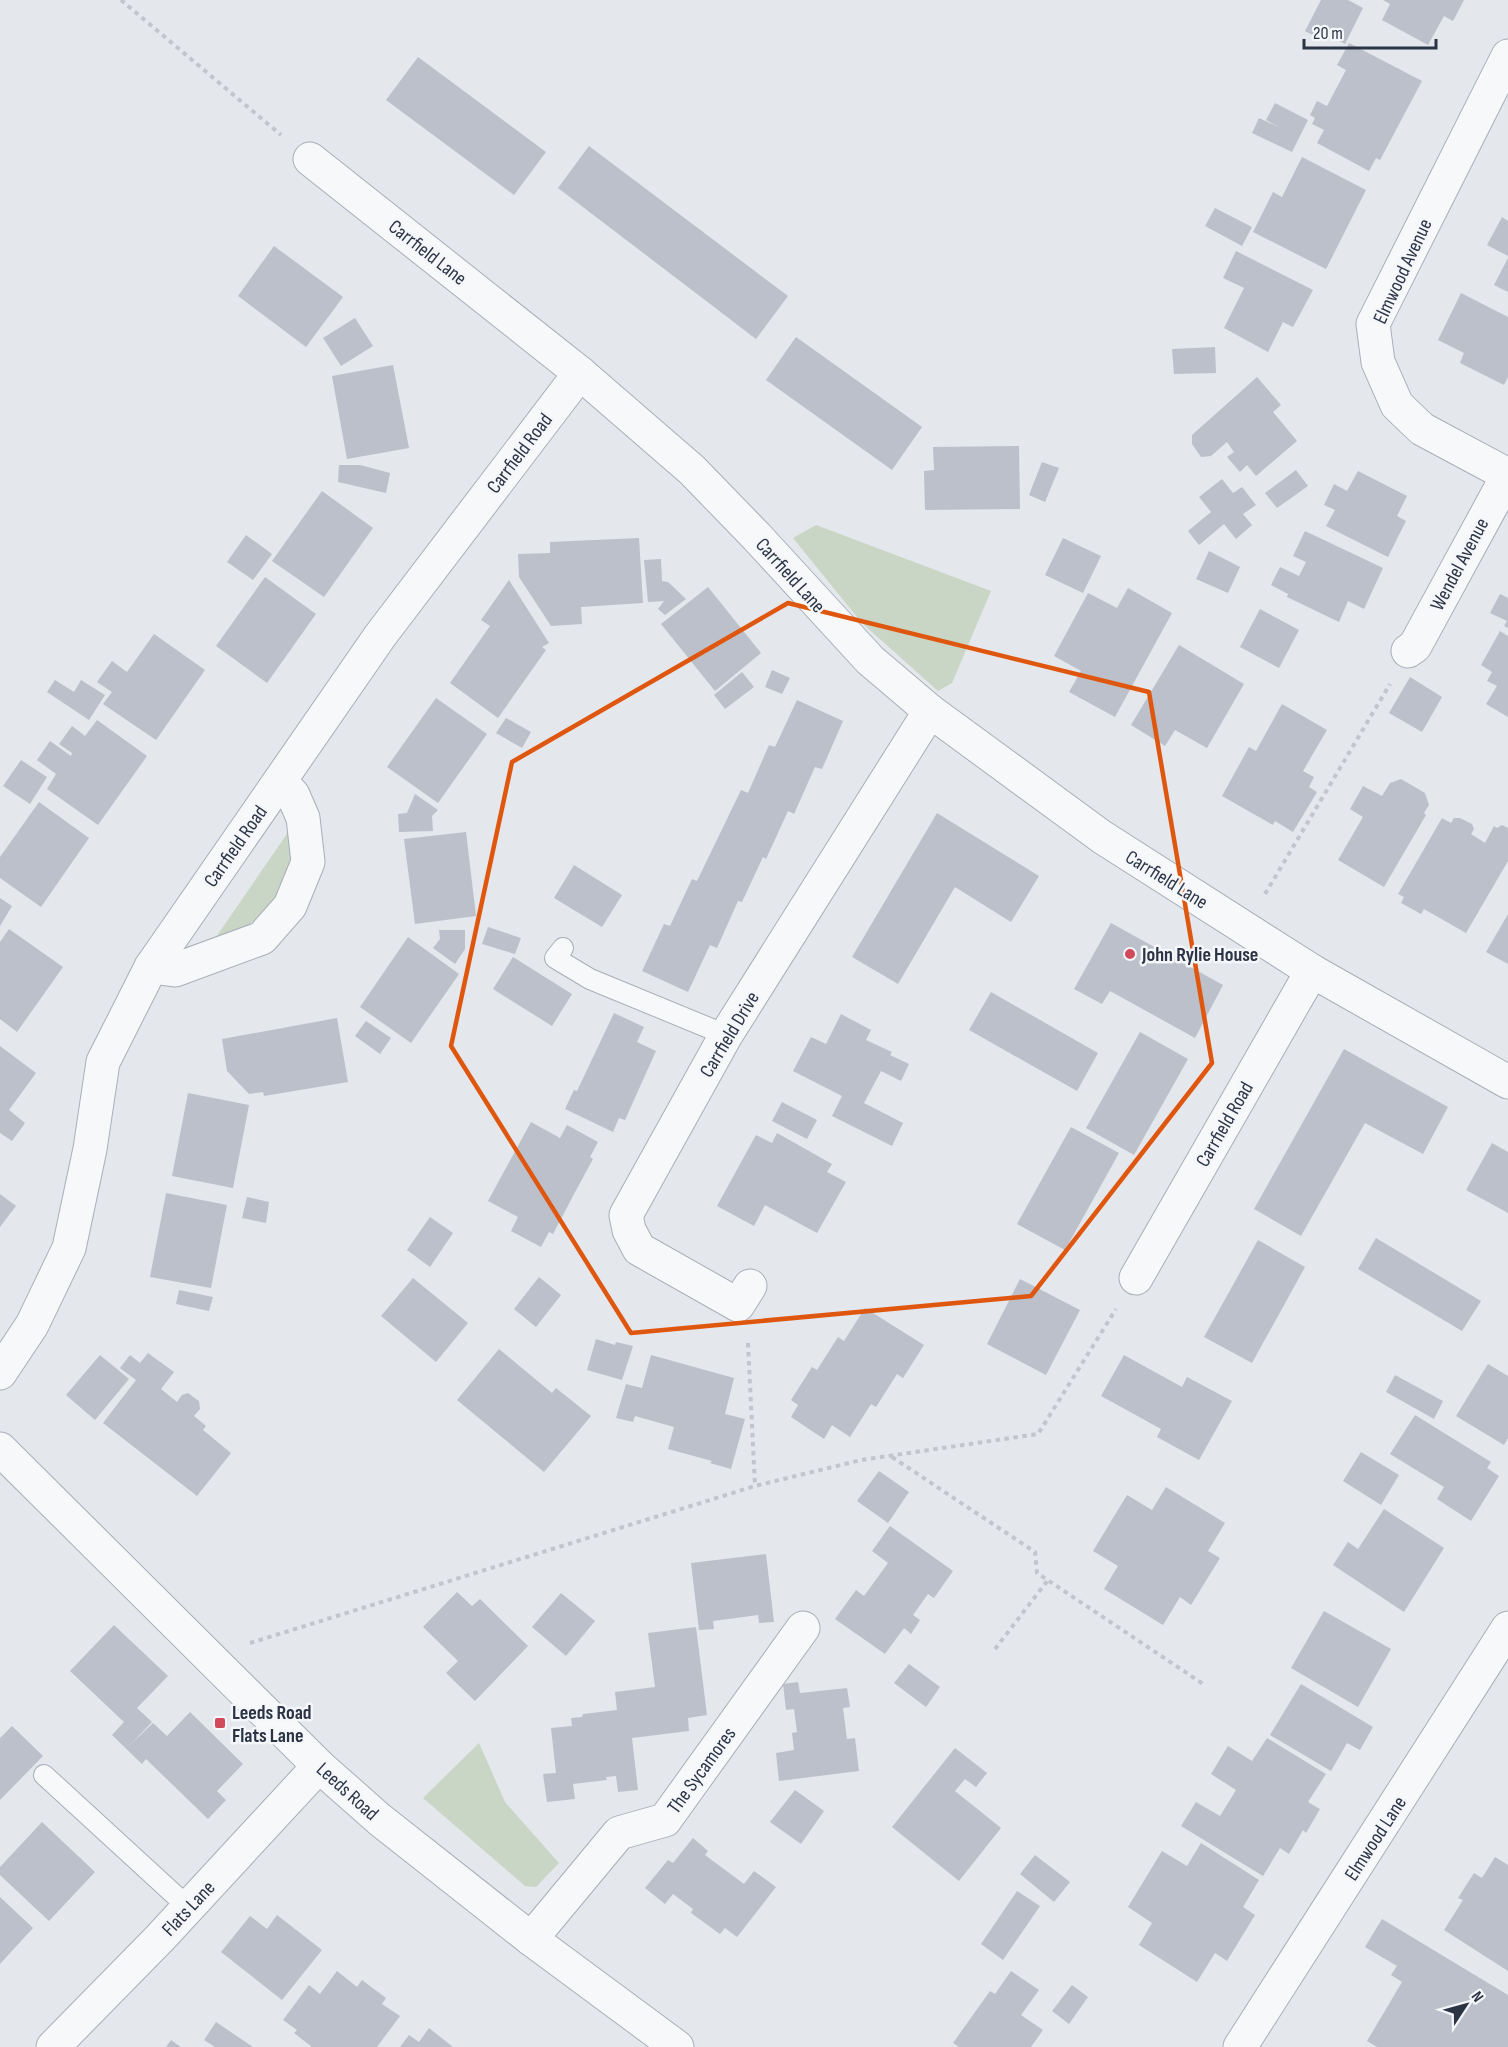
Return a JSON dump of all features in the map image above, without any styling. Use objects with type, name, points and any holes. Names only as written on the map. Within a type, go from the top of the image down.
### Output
[{"type":"street","name":"Elmwood Avenue","points":[[1508,56],[1373,324],[1378,362],[1397,405],[1422,429],[1508,475]]},
{"type":"street","name":"Carrfield Lane","points":[[310,159],[580,373],[692,470],[870,660],[930,711],[1102,837],[1312,971],[1508,1082]]},
{"type":"street","name":"Carrfield Road","points":[[0,1373],[32,1324],[69,1248],[90,1149],[103,1062],[151,968],[380,636],[580,373]]},
{"type":"street","name":"Wendel Avenue","points":[[1408,651],[1415,646],[1508,475]]},
{"type":"street","name":"Carrfield Drive","points":[[744,1296],[639,1249],[626,1215],[726,1035],[930,711]]},
{"type":"street","points":[[151,968],[175,970],[262,938],[290,906],[308,862],[303,818],[293,795],[280,781]]},
{"type":"street","name":"Carrfield Road","points":[[1136,1278],[1312,971]]},
{"type":"street","name":"Leeds Road","points":[[0,1449],[319,1766],[387,1826],[531,1939],[677,2047]]},
{"type":"street","name":"Elmwood Lane","points":[[1240,2047],[1508,1628]]},
{"type":"street","name":"The Sycamores","points":[[531,1939],[619,1833],[664,1820],[803,1629]]},
{"type":"street","name":"Flats Lane","points":[[53,2047],[319,1766]]},
{"type":"lane","points":[[563,948],[555,958],[590,979],[726,1035]]},
{"type":"lane","points":[[44,1775],[188,1907]]},
{"type":"path","points":[[122,0],[310,159]]},
{"type":"path","points":[[1245,928],[1408,651]]},
{"type":"path","points":[[209,1656],[755,1486],[861,1460],[1038,1434],[1136,1278]]},
{"type":"path","points":[[744,1296],[748,1333],[755,1486]]},
{"type":"path","points":[[890,1456],[1035,1552],[1037,1572],[1048,1581],[1203,1684]]},
{"type":"path","points":[[996,1649],[1048,1581]]},
{"type":"highlighted area","points":[[788,603],[1149,692],[1212,1063],[1031,1296],[631,1333],[451,1046],[512,762]]},
{"type":"green space","points":[[816,525],[991,591],[952,683],[938,691],[862,623],[793,538]]},
{"type":"green space","points":[[291,828],[295,845],[288,882],[261,916],[242,929],[214,940]]},
{"type":"green space","points":[[479,1743],[505,1802],[559,1863],[536,1887],[525,1886],[423,1798]]},
{"type":"building","points":[[1321,0],[1348,0],[1363,8],[1345,44],[1323,33],[1320,39],[1305,31]]},
{"type":"building","points":[[1383,0],[1464,0],[1453,21],[1444,16],[1428,45],[1382,20],[1390,4]]},
{"type":"building","points":[[1349,43],[1422,81],[1380,160],[1376,158],[1369,171],[1317,143],[1324,130],[1312,124],[1315,118],[1310,115],[1317,101],[1327,106],[1346,70],[1337,65]]},
{"type":"building","points":[[418,57],[546,152],[514,195],[386,100]]},
{"type":"building","points":[[1275,103],[1308,120],[1292,152],[1252,133],[1259,118],[1281,128],[1266,120]]},
{"type":"building","points":[[589,146],[788,296],[756,339],[558,188]]},
{"type":"building","points":[[1302,157],[1366,190],[1326,269],[1253,232],[1273,192],[1282,197]]},
{"type":"building","points":[[1215,208],[1252,227],[1242,246],[1205,226]]},
{"type":"building","points":[[1502,217],[1508,221],[1508,256],[1487,245]]},
{"type":"building","points":[[274,246],[343,297],[306,347],[238,296]]},
{"type":"building","points":[[1236,251],[1313,290],[1293,327],[1283,322],[1268,352],[1224,328],[1244,288],[1223,278]]},
{"type":"building","points":[[1508,258],[1508,292],[1494,285]]},
{"type":"building","points":[[1461,293],[1508,317],[1508,377],[1504,385],[1460,363],[1464,353],[1438,340]]},
{"type":"building","points":[[355,318],[373,346],[341,366],[323,338]]},
{"type":"building","points":[[796,337],[922,427],[892,470],[766,380]]},
{"type":"building","points":[[1215,347],[1216,373],[1174,374],[1172,349]]},
{"type":"building","points":[[393,365],[409,448],[347,459],[332,376]]},
{"type":"building","points":[[1257,377],[1281,405],[1273,412],[1297,441],[1256,476],[1247,465],[1240,472],[1227,457],[1234,452],[1227,442],[1211,456],[1201,457],[1192,444],[1192,435]]},
{"type":"building","points":[[1019,446],[1020,509],[925,510],[924,471],[934,470],[933,447]]},
{"type":"building","points":[[1042,462],[1059,468],[1045,502],[1029,495]]},
{"type":"building","points":[[339,465],[360,465],[390,473],[386,493],[338,482]]},
{"type":"building","points":[[1296,470],[1308,486],[1277,508],[1265,493]]},
{"type":"building","points":[[1358,471],[1407,496],[1397,516],[1406,521],[1388,557],[1326,526],[1335,510],[1324,505],[1334,484],[1347,491]]},
{"type":"building","points":[[1222,479],[1233,493],[1242,487],[1256,505],[1243,514],[1252,525],[1236,539],[1224,524],[1199,545],[1188,531],[1211,512],[1199,497]]},
{"type":"building","points":[[322,491],[373,528],[324,597],[272,561]]},
{"type":"building","points":[[1305,531],[1383,568],[1364,609],[1348,601],[1339,622],[1287,597],[1288,594],[1271,585],[1280,567],[1299,576],[1306,562],[1293,556]]},
{"type":"building","points":[[246,535],[272,554],[253,580],[227,562]]},
{"type":"building","points":[[639,538],[643,603],[581,607],[582,624],[551,626],[519,577],[518,554],[550,553],[550,542]]},
{"type":"building","points":[[1063,538],[1101,556],[1083,593],[1045,575]]},
{"type":"building","points":[[1209,551],[1240,567],[1228,593],[1196,579]]},
{"type":"building","points":[[661,559],[662,581],[668,582],[686,599],[665,615],[658,609],[664,601],[648,602],[644,560]]},
{"type":"building","points":[[265,577],[316,614],[267,683],[216,646]]},
{"type":"building","points":[[509,580],[549,643],[542,647],[546,650],[498,718],[450,683],[490,626],[481,620]]},
{"type":"building","points":[[708,587],[761,653],[715,691],[661,624]]},
{"type":"building","points":[[1128,588],[1172,613],[1115,717],[1069,692],[1081,671],[1054,656],[1088,593],[1117,608]]},
{"type":"building","points":[[1500,594],[1508,598],[1508,628],[1504,626],[1507,621],[1490,613]]},
{"type":"building","points":[[1260,609],[1299,630],[1279,668],[1240,647]]},
{"type":"building","points":[[1500,631],[1508,636],[1508,717],[1486,704],[1497,686],[1487,681],[1492,672],[1481,665]]},
{"type":"building","points":[[154,634],[205,670],[156,740],[103,704],[112,692],[97,682],[112,661],[127,672]]},
{"type":"building","points":[[1179,645],[1244,684],[1207,748],[1175,730],[1165,746],[1131,725]]},
{"type":"building","points":[[772,670],[790,678],[782,694],[765,687]]},
{"type":"building","points":[[742,672],[754,687],[725,709],[714,695]]},
{"type":"building","points":[[1410,677],[1442,697],[1422,732],[1389,713]]},
{"type":"building","points":[[55,680],[74,692],[81,680],[105,695],[89,720],[47,692]]},
{"type":"building","points":[[436,698],[487,734],[438,803],[387,767]]},
{"type":"building","points":[[797,700],[843,721],[822,769],[815,767],[794,814],[788,811],[766,859],[763,857],[742,902],[738,901],[717,948],[710,945],[688,992],[642,971],[664,924],[670,926],[692,879],[697,881],[741,790],[748,793],[769,745],[775,747]]},
{"type":"building","points":[[1282,704],[1327,730],[1303,771],[1314,777],[1309,787],[1317,792],[1293,832],[1275,821],[1273,825],[1222,796],[1249,747],[1256,751]]},
{"type":"building","points":[[506,718],[531,732],[522,748],[496,733]]},
{"type":"building","points":[[97,720],[147,756],[98,825],[47,789],[56,774],[37,760],[50,741],[71,756],[72,753],[59,744],[72,726],[85,736]]},
{"type":"building","points":[[21,760],[47,777],[30,804],[3,786]]},
{"type":"building","points":[[1401,779],[1425,793],[1429,805],[1424,813],[1426,815],[1384,887],[1338,860],[1363,817],[1350,809],[1363,786],[1382,796],[1390,783]]},
{"type":"building","points":[[415,794],[438,810],[432,816],[433,831],[399,832],[398,814],[407,813]]},
{"type":"building","points":[[39,802],[89,838],[41,907],[0,878],[0,857]]},
{"type":"building","points":[[937,813],[1039,876],[1011,922],[955,887],[898,984],[852,957]]},
{"type":"building","points":[[1442,818],[1451,823],[1454,818],[1460,818],[1472,824],[1474,829],[1471,834],[1485,843],[1494,826],[1497,828],[1502,825],[1508,828],[1508,861],[1466,933],[1424,909],[1421,914],[1401,903],[1404,897],[1398,894]]},
{"type":"building","points":[[466,832],[476,916],[415,924],[404,839]]},
{"type":"building","points":[[574,865],[622,895],[602,927],[554,898]]},
{"type":"building","points":[[0,898],[12,906],[0,926]]},
{"type":"building","points":[[1508,914],[1508,964],[1486,952]]},
{"type":"building","name":"John Rylie House","points":[[1111,923],[1223,985],[1195,1038],[1110,991],[1102,1004],[1074,989]]},
{"type":"building","points":[[488,927],[521,938],[515,954],[482,944]]},
{"type":"building","points":[[9,929],[63,967],[17,1032],[0,1019],[0,942]]},
{"type":"building","points":[[439,930],[465,930],[465,949],[455,964],[433,948],[440,939]]},
{"type":"building","points":[[408,937],[459,974],[411,1043],[360,1007]]},
{"type":"building","points":[[513,957],[572,994],[552,1026],[493,989]]},
{"type":"building","points":[[991,992],[1098,1053],[1077,1091],[969,1030]]},
{"type":"building","points":[[614,1013],[644,1027],[637,1042],[656,1051],[625,1120],[619,1118],[613,1132],[565,1109],[574,1090],[577,1091]]},
{"type":"building","points":[[841,1014],[871,1030],[866,1040],[892,1052],[890,1055],[909,1064],[901,1081],[881,1071],[864,1103],[903,1123],[892,1146],[832,1116],[842,1096],[793,1071],[811,1037],[826,1044]]},
{"type":"building","points":[[337,1018],[348,1082],[264,1096],[263,1092],[249,1094],[227,1071],[222,1039]]},
{"type":"building","points":[[366,1021],[391,1038],[380,1054],[355,1036]]},
{"type":"building","points":[[1140,1032],[1188,1059],[1134,1155],[1086,1128]]},
{"type":"building","points":[[0,1046],[36,1073],[9,1110],[25,1123],[12,1141],[0,1133]]},
{"type":"building","points":[[1344,1049],[1448,1107],[1423,1154],[1365,1123],[1301,1236],[1254,1209]]},
{"type":"building","points":[[188,1093],[249,1105],[233,1188],[172,1176]]},
{"type":"building","points":[[782,1102],[817,1120],[807,1139],[772,1121]]},
{"type":"building","points":[[531,1122],[560,1138],[567,1125],[598,1142],[590,1157],[593,1159],[553,1234],[549,1232],[541,1247],[511,1231],[518,1217],[488,1201]]},
{"type":"building","points":[[1071,1127],[1119,1153],[1065,1250],[1017,1224]]},
{"type":"building","points":[[777,1133],[832,1164],[827,1172],[846,1182],[817,1233],[765,1205],[754,1226],[717,1206],[756,1135],[772,1143]]},
{"type":"building","points":[[1492,1143],[1508,1152],[1508,1213],[1466,1190]]},
{"type":"building","points":[[166,1193],[227,1205],[211,1288],[150,1277]]},
{"type":"building","points":[[0,1194],[16,1206],[0,1227]]},
{"type":"building","points":[[247,1197],[269,1202],[266,1223],[242,1218]]},
{"type":"building","points":[[430,1217],[453,1233],[430,1267],[407,1250]]},
{"type":"building","points":[[1376,1238],[1481,1301],[1462,1331],[1358,1269]]},
{"type":"building","points":[[1258,1240],[1305,1267],[1252,1363],[1204,1337]]},
{"type":"building","points":[[539,1277],[561,1295],[536,1327],[514,1309]]},
{"type":"building","points":[[413,1278],[468,1323],[436,1362],[381,1316]]},
{"type":"building","points":[[1020,1279],[1080,1310],[1046,1375],[987,1344]]},
{"type":"building","points":[[179,1290],[213,1297],[209,1311],[176,1304]]},
{"type":"building","points":[[865,1308],[924,1345],[903,1378],[897,1374],[876,1407],[871,1404],[850,1437],[832,1425],[824,1439],[791,1417],[798,1405],[791,1400],[812,1367],[817,1370],[838,1337],[844,1341]]},
{"type":"building","points":[[596,1339],[615,1345],[616,1342],[633,1346],[622,1380],[587,1370]]},
{"type":"building","points":[[499,1349],[552,1393],[556,1388],[591,1416],[544,1472],[457,1400]]},
{"type":"building","points":[[148,1353],[174,1372],[161,1389],[177,1402],[182,1395],[188,1393],[199,1401],[200,1409],[194,1416],[206,1426],[203,1430],[231,1453],[197,1496],[103,1423],[136,1380],[120,1368],[130,1355],[140,1363]]},
{"type":"building","points":[[100,1355],[129,1379],[95,1420],[66,1395]]},
{"type":"building","points":[[651,1355],[734,1378],[725,1414],[745,1419],[731,1469],[710,1463],[712,1461],[668,1449],[674,1427],[635,1416],[633,1422],[616,1418],[626,1384],[642,1388]]},
{"type":"building","points":[[1124,1355],[1182,1387],[1187,1377],[1232,1401],[1199,1460],[1157,1437],[1161,1429],[1101,1396]]},
{"type":"building","points":[[1488,1364],[1508,1376],[1508,1438],[1504,1445],[1456,1416]]},
{"type":"building","points":[[1395,1375],[1443,1401],[1434,1419],[1386,1392]]},
{"type":"building","points":[[1415,1415],[1491,1462],[1487,1468],[1499,1476],[1471,1521],[1437,1499],[1444,1487],[1390,1454]]},
{"type":"building","points":[[1361,1452],[1399,1475],[1381,1505],[1343,1481]]},
{"type":"building","points":[[879,1471],[909,1492],[888,1523],[857,1501]]},
{"type":"building","points":[[1166,1487],[1225,1523],[1208,1551],[1220,1558],[1191,1605],[1180,1597],[1163,1625],[1104,1589],[1118,1566],[1093,1551],[1127,1495],[1152,1510]]},
{"type":"building","points":[[1384,1509],[1444,1548],[1404,1612],[1333,1565],[1348,1542],[1358,1549]]},
{"type":"building","points":[[890,1526],[953,1571],[934,1598],[928,1594],[913,1615],[920,1620],[911,1634],[904,1628],[885,1654],[835,1619],[856,1590],[864,1596],[888,1563],[872,1551]]},
{"type":"building","points":[[766,1554],[774,1622],[759,1623],[758,1615],[713,1621],[714,1629],[699,1630],[691,1563]]},
{"type":"building","points":[[457,1592],[472,1606],[480,1599],[528,1646],[475,1701],[446,1673],[458,1661],[423,1627]]},
{"type":"building","points":[[561,1593],[595,1621],[566,1656],[532,1627]]},
{"type":"building","points":[[1324,1611],[1391,1649],[1358,1707],[1291,1668]]},
{"type":"building","points":[[114,1625],[168,1676],[137,1708],[152,1722],[130,1745],[153,1723],[167,1736],[190,1712],[243,1764],[217,1791],[226,1800],[208,1819],[146,1759],[142,1764],[112,1735],[124,1722],[70,1671]]},
{"type":"building","points":[[696,1627],[707,1715],[688,1718],[689,1731],[632,1738],[638,1790],[618,1792],[616,1776],[606,1777],[607,1780],[573,1784],[575,1799],[547,1802],[543,1774],[556,1773],[551,1728],[572,1726],[571,1718],[582,1717],[583,1714],[617,1710],[615,1692],[655,1687],[648,1633]]},
{"type":"building","points":[[909,1664],[940,1687],[926,1707],[894,1683]]},
{"type":"building","points":[[798,1682],[800,1693],[847,1688],[850,1707],[843,1708],[847,1739],[855,1738],[859,1771],[779,1781],[776,1753],[794,1750],[792,1733],[797,1732],[794,1709],[786,1710],[783,1684]]},
{"type":"building","points":[[1301,1684],[1373,1727],[1360,1750],[1347,1743],[1331,1771],[1270,1735]]},
{"type":"building","points":[[12,1726],[43,1756],[0,1800],[0,1738]]},
{"type":"building","points":[[1267,1738],[1326,1774],[1308,1802],[1320,1809],[1306,1833],[1303,1830],[1289,1854],[1280,1848],[1263,1876],[1181,1826],[1196,1802],[1220,1816],[1236,1790],[1211,1774],[1228,1746],[1252,1761]]},
{"type":"building","points":[[955,1748],[987,1773],[976,1787],[965,1779],[955,1791],[1001,1828],[959,1881],[892,1827]]},
{"type":"building","points":[[795,1790],[824,1811],[801,1844],[770,1822]]},
{"type":"building","points":[[42,1822],[95,1872],[49,1921],[0,1875],[0,1867]]},
{"type":"building","points":[[693,1838],[708,1851],[705,1855],[744,1884],[754,1871],[776,1887],[737,1937],[725,1928],[720,1934],[691,1913],[693,1909],[673,1894],[665,1904],[645,1888],[668,1860],[673,1863]]},
{"type":"building","points":[[1201,1843],[1259,1880],[1243,1907],[1255,1915],[1227,1961],[1215,1953],[1197,1982],[1139,1945],[1152,1923],[1128,1907],[1162,1851],[1187,1866]]},
{"type":"building","points":[[1035,1855],[1070,1882],[1054,1902],[1020,1874]]},
{"type":"building","points":[[1495,1857],[1508,1865],[1508,1971],[1444,1930],[1463,1900],[1458,1898],[1474,1873],[1482,1878]]},
{"type":"building","points":[[1017,1891],[1040,1906],[1003,1960],[981,1944]]},
{"type":"building","points":[[0,1897],[33,1928],[0,1964]]},
{"type":"building","points":[[277,1915],[322,1950],[282,2000],[221,1952],[250,1916],[267,1929]]},
{"type":"building","points":[[1382,1919],[1508,1995],[1508,2047],[1377,2047],[1367,2041],[1402,1982],[1391,1975],[1397,1966],[1365,1947]]},
{"type":"building","points":[[337,1971],[357,1987],[362,1980],[386,1998],[382,2004],[400,2016],[377,2047],[312,2047],[294,2033],[297,2030],[283,2020],[309,1985],[320,1994]]},
{"type":"building","points":[[1011,1971],[1039,1990],[1021,2015],[1043,2030],[1031,2047],[959,2047],[953,2043],[990,1991],[995,1994]]},
{"type":"building","points":[[1072,1985],[1088,1997],[1069,2024],[1052,2011]]},
{"type":"building","points":[[216,2022],[253,2047],[215,2047],[204,2040]]},
{"type":"building","points":[[429,2028],[453,2047],[400,2047],[409,2035],[419,2042]]},
{"type":"building","points":[[171,2040],[181,2047],[166,2047]]},
{"type":"place","name":"John Rylie House","points":[[1130,954]]},
{"type":"place","name":"Leeds Road Flats Lane","points":[[220,1723]]}]
